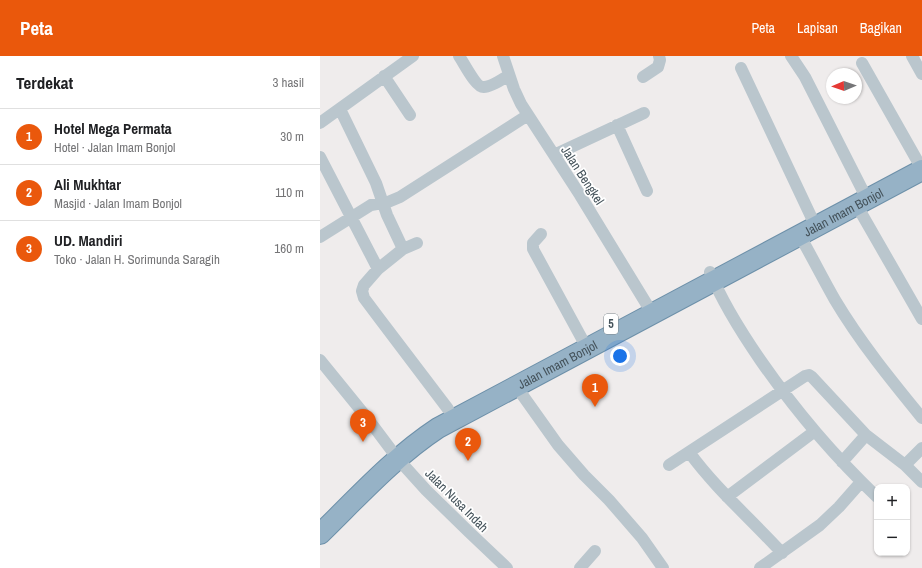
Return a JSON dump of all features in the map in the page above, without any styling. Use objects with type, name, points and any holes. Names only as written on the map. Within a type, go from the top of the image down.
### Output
[{"type":"highway","name":"Jalan Imam Bonjol","points":[[320,517],[394,454],[514,381],[711,276],[809,227],[921,165]]},
{"type":"highway","name":"Jalan Imam Bonjol","points":[[320,534],[419,425],[448,409],[514,381]]},
{"type":"street","points":[[320,123],[413,56]]},
{"type":"street","points":[[460,56],[476,84],[481,87],[509,75]]},
{"type":"street","name":"Jalan Bengkel","points":[[503,56],[521,104],[650,309]]},
{"type":"street","points":[[643,77],[658,67],[660,64],[659,56]]},
{"type":"street","points":[[791,56],[805,77],[862,198],[922,319]]},
{"type":"street","points":[[912,56],[922,74]]},
{"type":"street","points":[[862,63],[921,165]]},
{"type":"street","points":[[741,68],[809,227],[836,301],[891,380],[922,416]]},
{"type":"street","points":[[384,76],[410,115]]},
{"type":"street","points":[[340,109],[376,183],[387,214],[403,249]]},
{"type":"street","points":[[554,155],[644,113]]},
{"type":"street","points":[[320,237],[372,205],[393,201],[400,197],[528,115]]},
{"type":"street","points":[[617,125],[647,191]]},
{"type":"street","points":[[320,157],[352,216],[378,269]]},
{"type":"street","points":[[541,234],[532,243],[533,249],[584,344]]},
{"type":"street","points":[[417,243],[403,249],[378,269],[372,274],[362,288],[364,298],[448,409]]},
{"type":"street","points":[[711,276],[734,320],[782,391],[842,462],[874,494]]},
{"type":"street","name":"Jalan Nusa Indah","points":[[320,360],[368,419],[394,454],[426,490],[507,568]]},
{"type":"street","points":[[669,465],[805,376],[810,376],[866,435],[905,466],[922,482]]},
{"type":"street","points":[[514,381],[558,445],[614,505],[642,538],[663,568]]},
{"type":"street","points":[[727,497],[815,431]]},
{"type":"street","points":[[842,462],[866,435]]},
{"type":"street","points":[[905,466],[922,448]]},
{"type":"street","points":[[689,452],[714,484],[782,553]]},
{"type":"street","points":[[768,566],[782,553],[820,525],[839,507],[861,482]]},
{"type":"street","points":[[580,568],[595,551]]},
{"type":"place","name":"Hotel Mega Permata","points":[[595,407]]},
{"type":"place","name":"UD. Mandiri","points":[[363,442]]},
{"type":"place","name":"Ali Mukhtar","points":[[468,461]]}]
